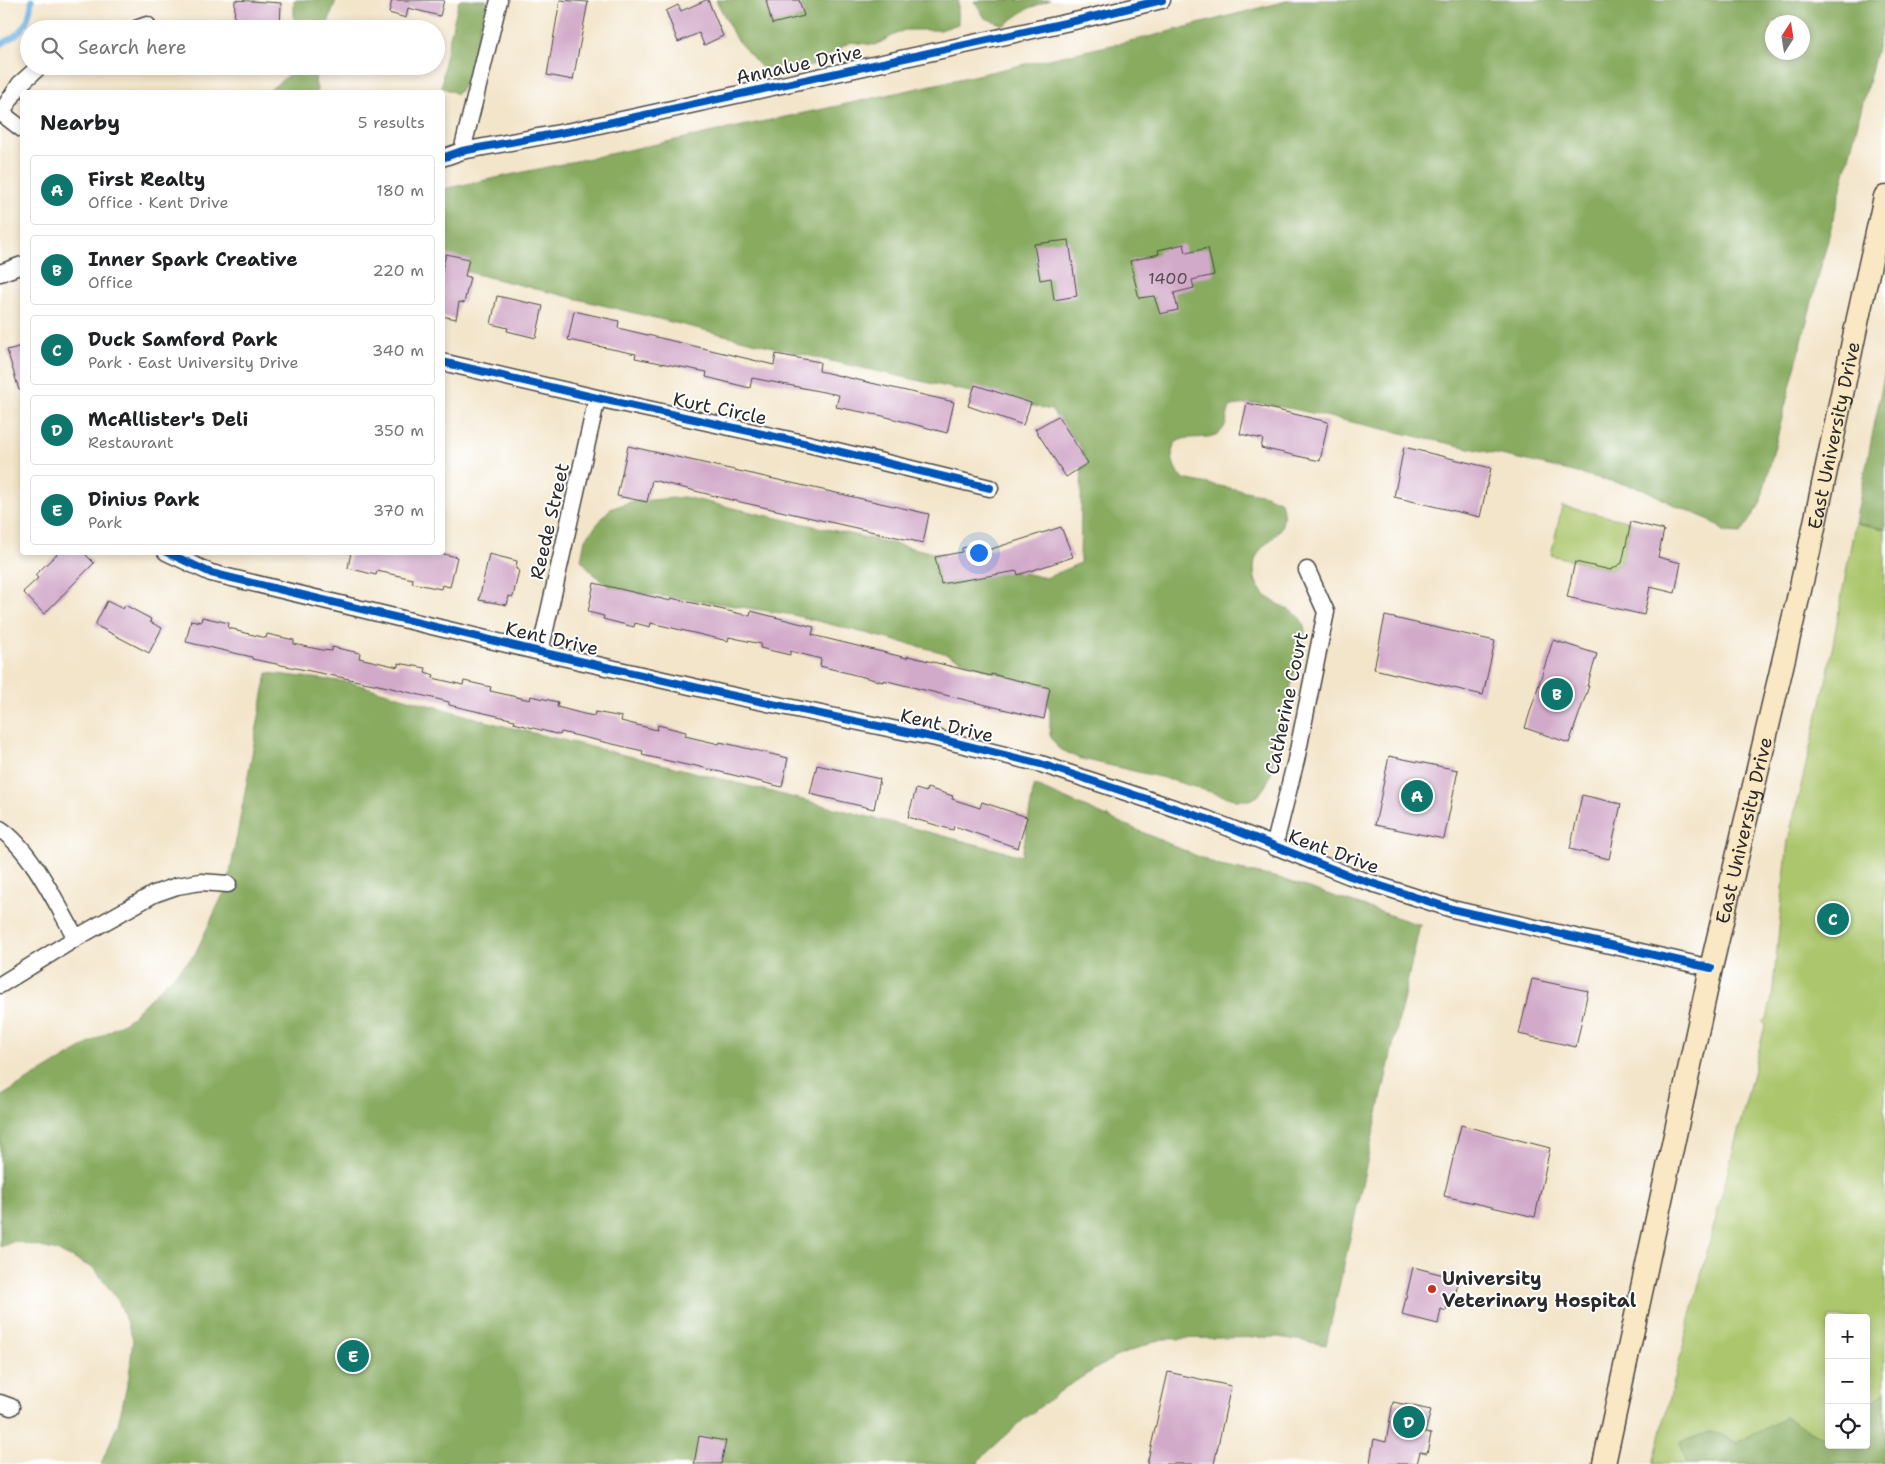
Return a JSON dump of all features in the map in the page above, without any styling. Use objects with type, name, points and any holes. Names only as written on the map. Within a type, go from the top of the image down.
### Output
[{"type":"main road","name":"East University Drive","points":[[1604,1464],[1711,968],[1808,556],[1885,197]]},
{"type":"street","points":[[462,151],[499,0]]},
{"type":"street","name":"Annalue Drive","points":[[445,157],[462,151],[576,130],[1088,18],[1162,0]]},
{"type":"street","points":[[20,127],[1,112],[20,84],[30,75]]},
{"type":"street","points":[[0,273],[20,265]]},
{"type":"street","name":"Kurt Circle","points":[[445,363],[808,444],[990,488]]},
{"type":"street","name":"Reede Street","points":[[540,652],[597,398]]},
{"type":"street","name":"Kent Drive","points":[[172,555],[211,573],[540,652],[725,694],[936,738],[1041,764],[1207,820],[1350,876],[1452,909],[1711,968]]},
{"type":"street","name":"Catherine Court","points":[[1274,847],[1296,760],[1326,612],[1307,570]]},
{"type":"street","points":[[0,829],[19,846],[31,862],[76,938]]},
{"type":"street","points":[[0,986],[76,938],[154,894],[177,886],[201,882],[228,884]]},
{"type":"green space","points":[[294,0],[336,0],[329,20],[294,20]]},
{"type":"green space","points":[[459,0],[487,0],[466,84],[457,94],[442,87],[443,75],[445,75],[445,58]]},
{"type":"green space","points":[[716,0],[958,0],[958,24],[940,30],[904,30],[875,45],[850,42],[812,66],[762,68],[736,39]]},
{"type":"green space","points":[[1050,0],[1027,9],[1004,25],[985,18],[974,1]]},
{"type":"green space","points":[[1290,0],[1885,0],[1885,17],[1760,504],[1741,533],[1725,532],[1710,520],[1674,505],[1644,489],[1528,461],[1258,403],[1231,406],[1226,424],[1219,433],[1213,436],[1183,439],[1173,447],[1174,465],[1183,479],[1266,495],[1281,502],[1282,525],[1260,551],[1256,559],[1254,569],[1256,582],[1270,599],[1296,615],[1302,622],[1305,631],[1276,743],[1272,771],[1266,785],[1258,796],[1249,800],[1237,800],[1168,779],[1078,758],[1058,748],[1050,735],[1050,709],[1036,685],[987,670],[941,652],[793,615],[636,593],[610,587],[597,577],[581,560],[585,539],[610,509],[630,502],[684,497],[1046,578],[1080,563],[1082,449],[1051,410],[822,359],[445,266],[445,189],[842,105],[1152,36]]},
{"type":"green space","points":[[289,75],[316,75],[315,82],[317,90],[270,90]]},
{"type":"green space","points":[[1885,371],[1885,529],[1855,523]]},
{"type":"green space","points":[[1562,506],[1631,522],[1622,563],[1611,570],[1551,555]]},
{"type":"green space","points":[[1855,523],[1885,529],[1885,1464],[1653,1464],[1765,1026],[1762,1022],[1767,1018],[1772,998],[1788,840],[1827,677]]},
{"type":"green space","points":[[267,673],[349,682],[496,724],[662,764],[1022,856],[1034,785],[1220,866],[1279,878],[1420,925],[1326,1345],[1279,1337],[1162,1339],[1115,1357],[1066,1387],[1024,1419],[979,1460],[978,1464],[101,1464],[118,1424],[129,1377],[133,1339],[119,1302],[95,1269],[58,1251],[15,1241],[0,1247],[0,1097],[128,1020],[195,954],[228,884]]},
{"type":"green space","points":[[1885,1391],[1885,1464],[1687,1464],[1680,1442],[1713,1431],[1737,1443],[1785,1418],[1825,1439],[1825,1449],[1870,1449],[1870,1404]]},
{"type":"building","points":[[235,0],[281,3],[280,20],[234,20]]},
{"type":"building","points":[[392,0],[444,0],[440,16],[408,8],[406,18],[389,13]]},
{"type":"building","points":[[560,0],[588,2],[573,80],[547,75]]},
{"type":"building","points":[[708,0],[723,36],[704,45],[699,33],[678,42],[666,11],[678,5],[681,11]]},
{"type":"building","points":[[766,0],[799,0],[804,16],[772,24]]},
{"type":"building","points":[[1069,240],[1077,296],[1054,300],[1051,278],[1040,280],[1034,244]]},
{"type":"building","points":[[1184,244],[1186,253],[1208,248],[1214,275],[1192,280],[1194,288],[1174,293],[1178,310],[1160,314],[1154,296],[1139,298],[1130,261],[1159,254],[1158,250]]},
{"type":"building","points":[[446,254],[469,259],[465,276],[470,277],[464,303],[459,302],[456,319],[445,317]]},
{"type":"building","points":[[497,296],[543,306],[536,338],[507,331],[508,328],[491,324]]},
{"type":"building","points":[[574,311],[619,321],[618,328],[774,365],[776,354],[820,362],[819,371],[954,402],[947,433],[883,416],[836,407],[839,395],[752,378],[750,388],[706,377],[707,372],[635,358],[636,354],[568,340]]},
{"type":"building","points":[[20,347],[20,390],[19,390],[7,350]]},
{"type":"building","points":[[975,385],[1031,403],[1023,425],[968,406]]},
{"type":"building","points":[[1247,403],[1328,422],[1320,461],[1261,448],[1263,439],[1240,434]]},
{"type":"building","points":[[1058,416],[1088,463],[1066,477],[1035,429]]},
{"type":"building","points":[[628,446],[929,514],[923,543],[727,499],[652,480],[647,502],[617,496]]},
{"type":"building","points":[[1404,447],[1491,468],[1480,517],[1394,497]]},
{"type":"building","points":[[1631,522],[1664,530],[1658,557],[1681,563],[1675,593],[1650,587],[1644,615],[1567,597],[1575,562],[1611,570],[1622,563]]},
{"type":"building","points":[[1061,527],[1073,557],[1018,575],[1017,571],[941,584],[935,557],[962,552],[962,548],[983,544],[985,551]]},
{"type":"building","points":[[445,554],[457,557],[450,587],[442,585],[441,589],[412,583],[413,579],[391,574],[377,571],[376,575],[348,568],[350,555]]},
{"type":"building","points":[[489,554],[517,561],[516,569],[519,570],[513,597],[509,596],[507,605],[479,600]]},
{"type":"building","points":[[56,555],[86,555],[94,563],[44,614],[23,592],[38,578],[35,575]]},
{"type":"building","points":[[594,583],[671,601],[671,598],[750,616],[751,611],[814,627],[812,635],[907,658],[908,656],[1050,688],[1044,719],[820,666],[821,659],[790,651],[790,655],[760,648],[761,644],[729,637],[728,641],[651,623],[650,627],[635,623],[634,627],[603,619],[604,616],[588,612]]},
{"type":"building","points":[[107,601],[123,609],[125,605],[151,619],[150,622],[162,628],[149,653],[95,625]]},
{"type":"building","points":[[1385,616],[1495,641],[1483,695],[1374,669]]},
{"type":"building","points":[[202,617],[229,623],[228,628],[266,638],[267,634],[294,640],[294,644],[322,650],[332,651],[332,647],[360,653],[359,658],[398,667],[398,663],[426,668],[425,672],[434,675],[433,678],[463,685],[464,681],[491,687],[490,691],[530,700],[531,696],[558,702],[557,707],[584,714],[594,716],[595,712],[622,717],[621,721],[657,730],[658,725],[686,732],[685,736],[788,758],[782,787],[642,755],[643,751],[561,732],[560,735],[514,723],[515,720],[449,705],[449,702],[383,686],[252,659],[252,657],[186,642],[191,620],[201,622]]},
{"type":"building","points":[[1553,640],[1597,654],[1587,686],[1589,686],[1569,743],[1525,728]]},
{"type":"building","points":[[1389,756],[1458,770],[1444,839],[1375,825]]},
{"type":"building","points":[[817,765],[880,779],[874,809],[810,794]]},
{"type":"building","points":[[927,788],[953,796],[952,799],[980,808],[982,802],[1027,817],[1018,848],[954,826],[953,830],[908,817],[916,789],[926,792]]},
{"type":"building","points":[[1582,795],[1621,804],[1609,859],[1570,849]]},
{"type":"building","points":[[1532,979],[1588,991],[1576,1047],[1519,1034]]},
{"type":"building","points":[[1461,1125],[1550,1148],[1535,1217],[1444,1196]]},
{"type":"building","name":"University Veterinary Hospital","points":[[1413,1267],[1459,1279],[1454,1300],[1448,1299],[1446,1311],[1441,1309],[1438,1324],[1402,1315]]},
{"type":"building","points":[[1168,1372],[1231,1386],[1214,1464],[1147,1464]]},
{"type":"building","points":[[1393,1402],[1431,1410],[1425,1433],[1431,1434],[1427,1453],[1420,1452],[1417,1464],[1378,1464],[1370,1462],[1374,1439],[1386,1442]]},
{"type":"building","points":[[699,1436],[726,1441],[721,1464],[694,1464]]},
{"type":"waterway","points":[[28,20],[32,0]]},
{"type":"waterway","points":[[0,45],[20,31]]},
{"type":"cycle path","points":[[445,157],[462,151],[576,130],[1088,18],[1162,0]]},
{"type":"cycle path","points":[[445,363],[808,444],[990,488]]},
{"type":"cycle path","points":[[172,555],[211,573],[540,652],[725,694],[936,738],[1041,764],[1207,819],[1350,876],[1452,909],[1711,968]]},
{"type":"place","name":"Inner Spark Creative","points":[[1557,694]]},
{"type":"place","name":"First Realty","points":[[1417,796]]},
{"type":"place","name":"Duck Samford Park","points":[[1833,919]]},
{"type":"place","name":"University Veterinary Hospital","points":[[1432,1289]]},
{"type":"place","name":"Dinius Park","points":[[353,1356]]},
{"type":"place","name":"McAllister's Deli","points":[[1409,1422]]}]
